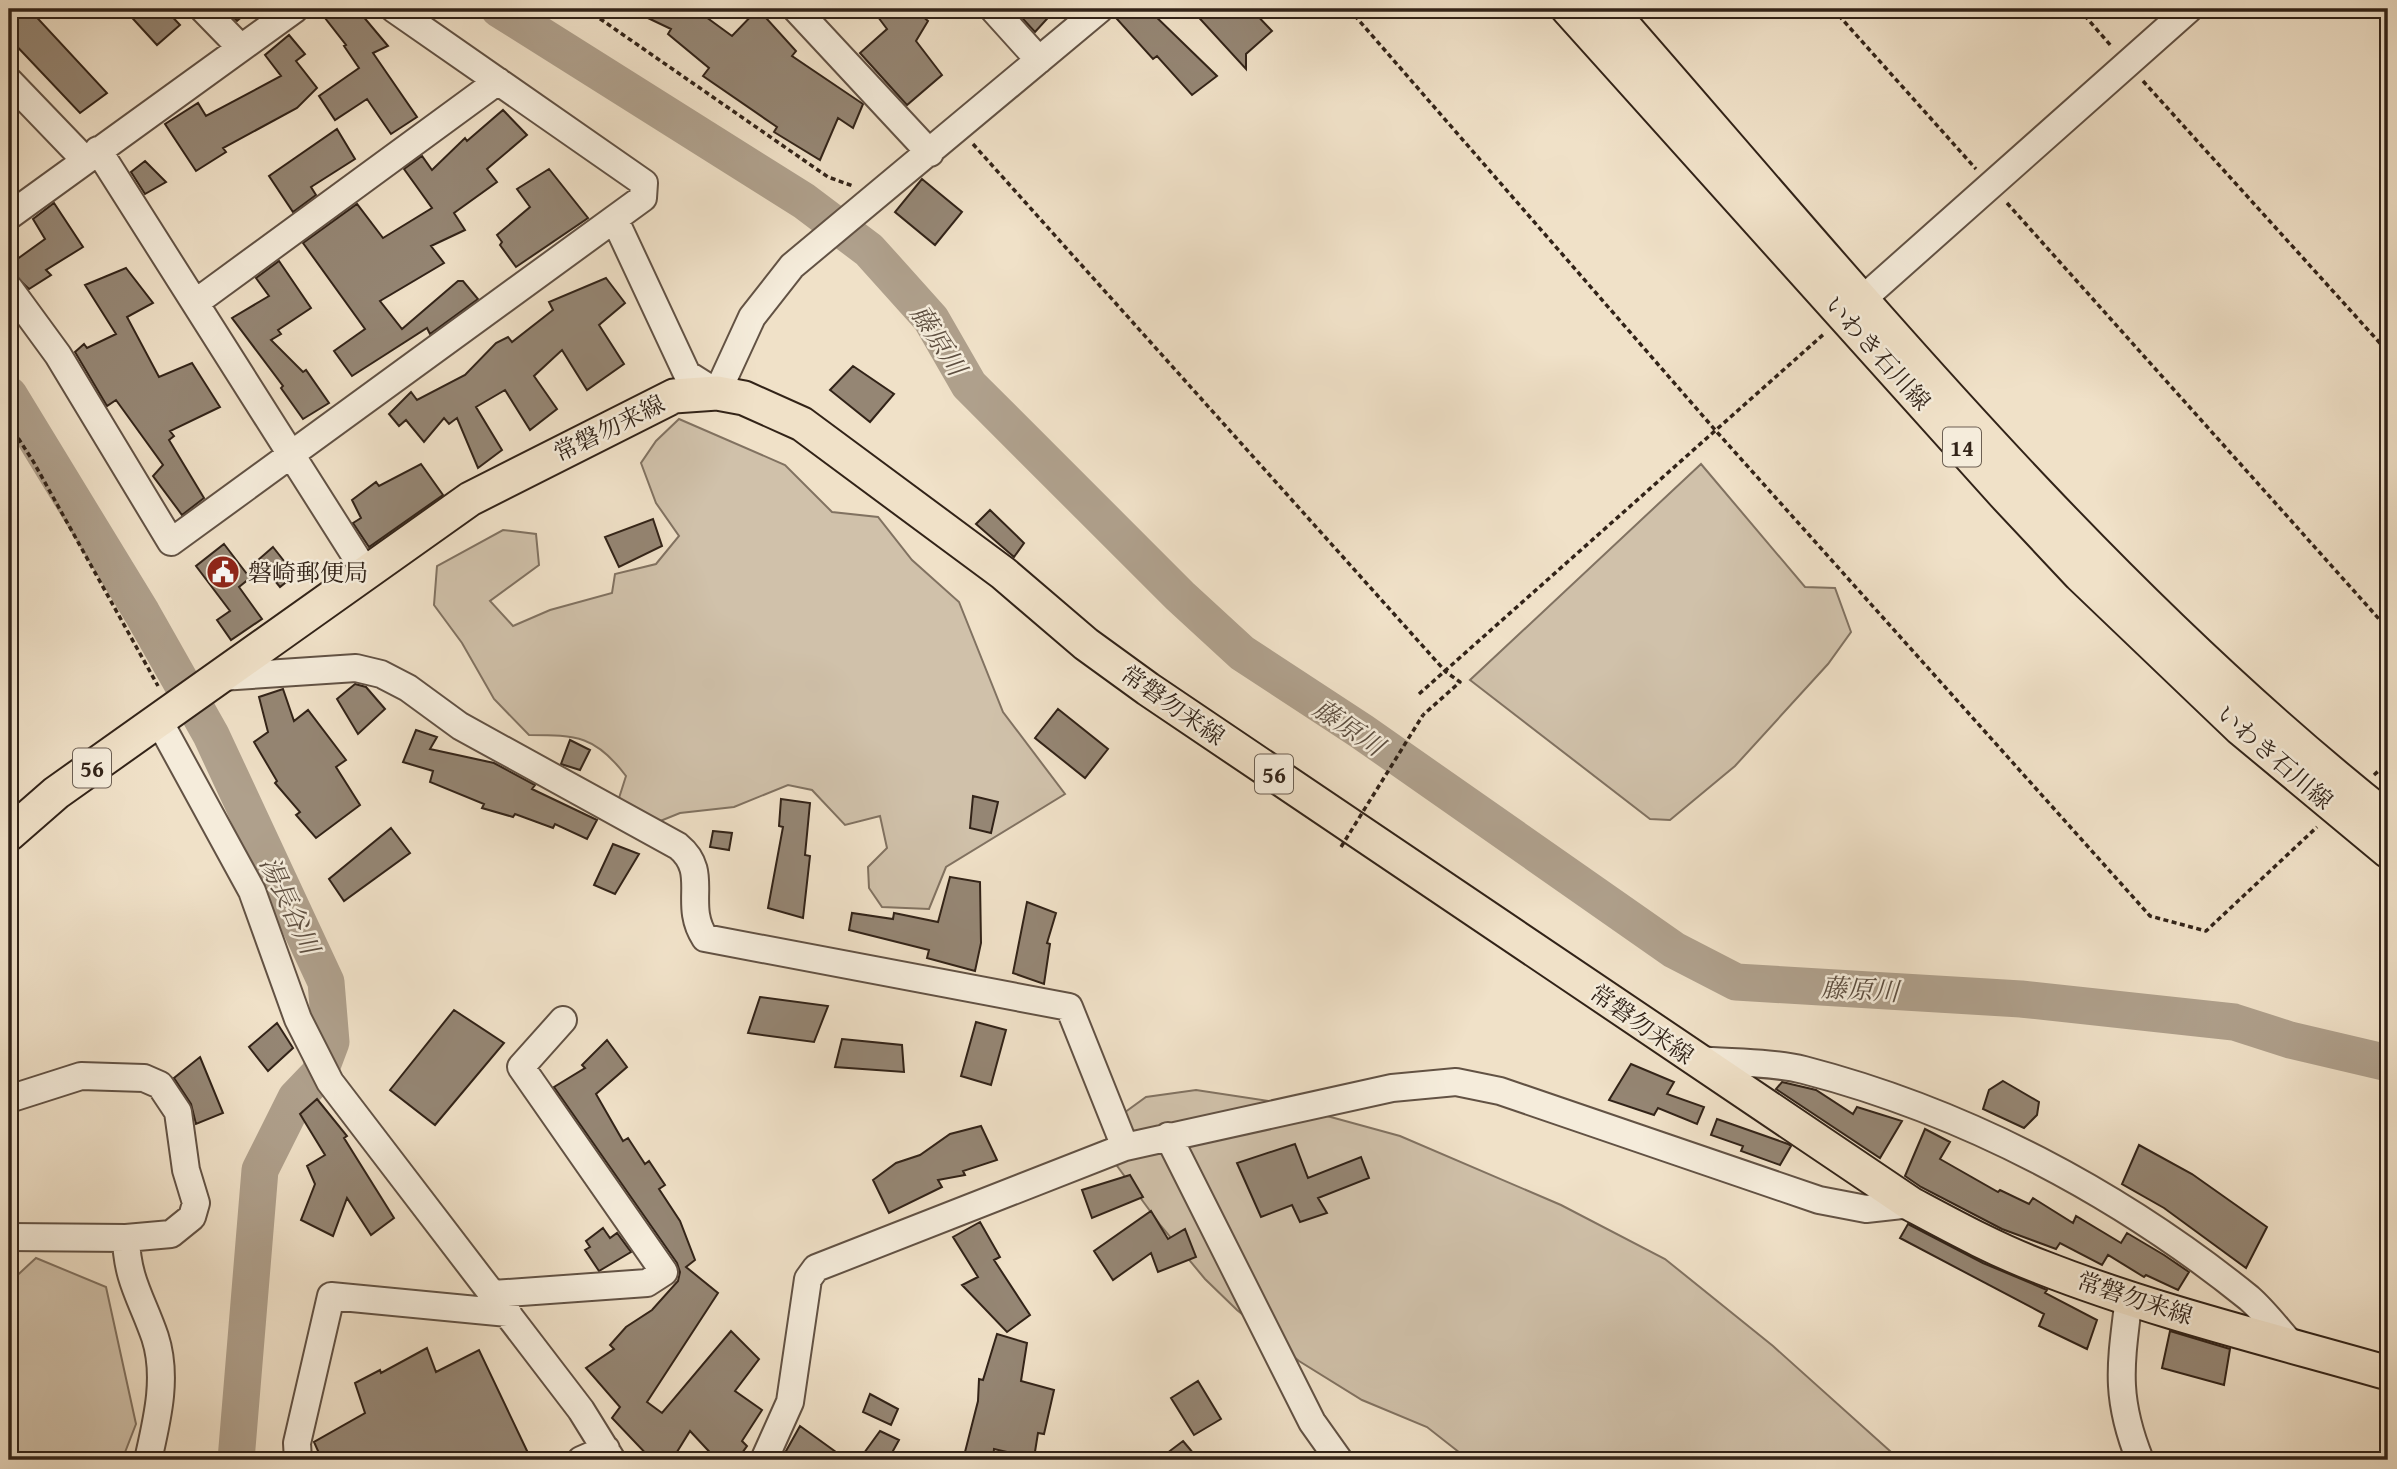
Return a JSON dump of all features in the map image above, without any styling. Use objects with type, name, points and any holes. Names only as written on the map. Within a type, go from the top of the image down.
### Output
[{"type":"main road","name":"いわき石川線","points":[[1569,9],[1854,307],[2127,586],[2279,728],[2388,820]]},
{"type":"main road","name":"いわき石川線","points":[[1609,9],[2004,494],[2080,575],[2240,728],[2335,810],[2388,851]]},
{"type":"main road","name":"常磐勿来線","points":[[9,834],[56,793],[470,499],[655,403],[674,396],[717,393],[744,398],[802,424],[1003,573],[1086,644],[1148,689],[1911,1204],[1976,1239],[2041,1267],[2129,1297],[2388,1373]]},
{"type":"street","points":[[203,9],[241,48]]},
{"type":"street","points":[[9,216],[295,9]]},
{"type":"street","points":[[9,288],[58,355],[171,542],[643,198],[644,183],[394,9]]},
{"type":"street","points":[[796,9],[930,153]]},
{"type":"street","points":[[993,9],[1040,60]]},
{"type":"street","points":[[615,219],[687,374],[717,393],[752,317],[792,266],[1100,9]]},
{"type":"street","points":[[1854,307],[2126,62],[2189,9]]},
{"type":"street","points":[[9,81],[92,155],[195,303],[365,571]]},
{"type":"street","points":[[195,303],[498,81]]},
{"type":"street","points":[[213,682],[355,668],[381,674],[408,688],[460,726],[684,851],[690,856],[694,868],[695,922],[705,938],[1069,1007],[1125,1147]]},
{"type":"street","points":[[170,713],[252,891],[311,1049],[330,1082],[501,1303],[609,1455],[581,1460]]},
{"type":"street","points":[[298,1460],[297,1443],[331,1296],[501,1303],[647,1283],[664,1272],[521,1067],[563,1020]]},
{"type":"street","points":[[1693,1059],[1801,1069],[1918,1108],[2006,1144],[2073,1178],[2143,1222],[2251,1300],[2292,1345]]},
{"type":"street","points":[[9,1099],[81,1076],[144,1078],[160,1085],[178,1112],[186,1170],[196,1203],[192,1217],[171,1234],[126,1238],[9,1237]]},
{"type":"street","points":[[764,1460],[790,1402],[808,1279],[816,1268],[1125,1147],[1168,1136],[1392,1088],[1456,1082],[1500,1091],[1819,1200],[1866,1209],[1911,1204]]},
{"type":"street","points":[[1168,1136],[1312,1422],[1339,1460]]},
{"type":"street","points":[[126,1238],[127,1267],[155,1338],[161,1364],[159,1414],[148,1460]]},
{"type":"street","points":[[2129,1297],[2119,1382],[2126,1427],[2140,1460]]},
{"type":"path","points":[[586,9],[828,177],[872,200]]},
{"type":"path","points":[[1349,9],[1716,431],[2150,916],[2206,931],[2335,810]]},
{"type":"path","points":[[1833,9],[2388,629]]},
{"type":"path","points":[[2079,9],[2388,352]]},
{"type":"path","points":[[959,128],[1446,672],[1460,682],[1423,715],[1341,848]]},
{"type":"path","points":[[1419,694],[1854,307]]},
{"type":"path","points":[[9,424],[33,461],[170,713]]},
{"type":"shaded area","points":[[679,419],[785,465],[832,512],[878,517],[912,560],[959,602],[1003,712],[1065,794],[946,867],[929,909],[882,907],[869,888],[868,867],[887,848],[880,816],[845,825],[812,790],[788,785],[734,807],[680,813],[643,828],[619,798],[626,776],[615,763],[595,745],[584,740],[529,735],[494,699],[462,643],[434,605],[437,566],[503,530],[536,534],[539,565],[490,601],[513,626],[550,610],[612,593],[615,574],[656,564],[679,536],[656,503],[641,463],[656,441]]},
{"type":"shaded area","points":[[1701,464],[1805,587],[1835,588],[1851,632],[1828,664],[1735,766],[1670,820],[1650,819],[1470,680]]},
{"type":"shaded area","points":[[1196,1090],[1276,1102],[1400,1136],[1561,1205],[1665,1259],[1773,1346],[1900,1460],[1469,1460],[1427,1427],[1362,1400],[1299,1361],[1237,1310],[1205,1279],[1161,1226],[1104,1148],[1110,1123],[1146,1097]]},
{"type":"shaded area","points":[[36,1258],[106,1287],[136,1424],[122,1460],[9,1460],[9,1283]]},
{"type":"building","points":[[9,9],[29,9],[107,93],[80,113],[9,38]]},
{"type":"building","points":[[124,9],[165,9],[180,25],[157,45]]},
{"type":"building","points":[[225,9],[251,9],[237,21]]},
{"type":"building","points":[[318,9],[357,9],[388,46],[373,53],[417,117],[391,134],[367,99],[335,120],[319,96],[359,68],[344,46],[346,45]]},
{"type":"building","points":[[629,9],[695,9],[732,36],[758,9],[796,51],[792,56],[863,104],[853,128],[838,118],[820,160],[774,132],[777,127],[703,76],[709,68],[668,34],[671,29]]},
{"type":"building","points":[[872,9],[914,9],[928,21],[916,41],[942,75],[907,105],[860,53],[887,29]]},
{"type":"building","points":[[1014,9],[1056,9],[1035,32]]},
{"type":"building","points":[[1128,9],[1148,9],[1217,76],[1192,95],[1157,56],[1153,59],[1116,18]]},
{"type":"building","points":[[1191,9],[1251,9],[1272,31],[1246,54],[1246,69]]},
{"type":"building","points":[[289,35],[305,54],[296,61],[317,88],[297,108],[223,148],[226,152],[196,171],[165,124],[198,103],[206,116],[281,76],[265,55]]},
{"type":"building","points":[[503,110],[527,135],[487,169],[497,182],[454,213],[465,230],[431,246],[444,263],[380,301],[402,329],[458,281],[463,281],[478,299],[430,334],[427,328],[352,376],[334,351],[365,329],[303,243],[357,204],[383,238],[432,208],[404,169],[422,156],[432,170],[465,138],[467,141]]},
{"type":"building","points":[[337,129],[355,159],[311,187],[316,195],[293,212],[269,176]]},
{"type":"building","points":[[145,161],[166,182],[145,194],[131,172]]},
{"type":"building","points":[[549,169],[588,218],[516,267],[500,245],[502,242],[497,235],[530,207],[517,189]]},
{"type":"building","points":[[922,179],[962,212],[935,245],[895,212]]},
{"type":"building","points":[[54,203],[83,247],[46,270],[51,275],[29,289],[12,273],[9,265],[45,239],[33,219]]},
{"type":"building","points":[[279,261],[311,308],[278,330],[281,334],[271,340],[303,372],[306,370],[329,403],[303,419],[281,388],[283,386],[232,318],[269,296],[256,278]]},
{"type":"building","points":[[126,268],[153,303],[127,317],[159,377],[192,363],[220,407],[170,431],[174,436],[169,440],[204,498],[182,515],[153,476],[163,465],[116,400],[107,406],[75,352],[84,344],[87,348],[116,334],[85,285]]},
{"type":"building","points":[[606,278],[625,303],[599,325],[624,364],[587,390],[562,350],[534,376],[557,409],[530,430],[505,390],[476,407],[502,450],[478,468],[457,418],[449,424],[444,418],[424,442],[406,420],[399,426],[389,414],[411,392],[417,400],[465,375],[496,343],[508,337],[512,342],[553,310],[549,302]]},
{"type":"building","points":[[853,366],[894,394],[870,422],[830,390]]},
{"type":"building","points":[[421,464],[443,495],[369,547],[353,523],[361,518],[352,500],[376,482],[379,486]]},
{"type":"building","points":[[990,510],[1024,543],[1014,557],[976,524]]},
{"type":"building","points":[[653,519],[662,546],[619,567],[605,537]]},
{"type":"building","points":[[224,544],[250,578],[239,587],[262,619],[231,640],[217,620],[230,611],[196,566]]},
{"type":"building","points":[[273,547],[295,575],[280,587],[258,560]]},
{"type":"building","points":[[355,684],[366,687],[385,709],[358,734],[337,699]]},
{"type":"building","points":[[283,689],[294,721],[308,710],[346,760],[336,767],[360,805],[316,838],[296,815],[300,812],[275,783],[277,781],[254,742],[268,732],[259,697]]},
{"type":"building","points":[[1058,709],[1108,749],[1085,778],[1035,738]]},
{"type":"building","points":[[416,730],[437,737],[430,749],[494,763],[535,785],[532,789],[597,820],[587,839],[555,824],[553,828],[515,814],[513,817],[482,808],[484,804],[430,782],[433,771],[403,762]]},
{"type":"building","points":[[570,740],[590,750],[580,770],[561,764]]},
{"type":"building","points":[[973,796],[998,802],[991,833],[970,828]]},
{"type":"building","points":[[781,799],[810,803],[805,855],[810,856],[803,918],[768,908],[783,827],[779,826]]},
{"type":"building","points":[[391,828],[410,853],[344,901],[329,879]]},
{"type":"building","points":[[713,831],[732,833],[729,850],[710,847]]},
{"type":"building","points":[[613,844],[639,854],[615,894],[594,885]]},
{"type":"building","points":[[950,877],[980,882],[981,943],[975,971],[927,958],[929,950],[849,930],[852,913],[893,919],[894,913],[938,922]]},
{"type":"building","points":[[1027,902],[1056,913],[1047,943],[1050,944],[1044,984],[1013,973]]},
{"type":"building","points":[[760,997],[828,1006],[814,1042],[748,1033]]},
{"type":"building","points":[[454,1010],[504,1043],[435,1125],[390,1090]]},
{"type":"building","points":[[976,1022],[1006,1030],[991,1085],[961,1076]]},
{"type":"building","points":[[277,1023],[293,1048],[268,1071],[249,1047]]},
{"type":"building","points":[[842,1039],[902,1045],[904,1072],[835,1067]]},
{"type":"building","points":[[607,1040],[627,1067],[596,1094],[623,1141],[628,1138],[645,1164],[649,1161],[665,1185],[659,1189],[680,1221],[695,1260],[686,1267],[718,1293],[647,1402],[662,1413],[731,1331],[759,1359],[735,1391],[762,1410],[742,1441],[747,1446],[737,1460],[717,1460],[690,1431],[672,1460],[652,1460],[612,1418],[620,1407],[586,1368],[614,1349],[610,1345],[626,1327],[652,1310],[678,1281],[680,1272],[677,1263],[554,1087],[585,1068],[582,1065]]},
{"type":"building","points":[[200,1057],[223,1113],[196,1124],[191,1104],[174,1078]]},
{"type":"building","points":[[1631,1064],[1674,1082],[1667,1094],[1704,1107],[1697,1124],[1658,1108],[1654,1115],[1609,1100]]},
{"type":"building","points":[[2003,1081],[2039,1102],[2037,1115],[2024,1128],[1983,1109],[1989,1090]]},
{"type":"building","points":[[1782,1082],[1816,1090],[1853,1114],[1857,1107],[1902,1121],[1880,1158],[1776,1089]]},
{"type":"building","points":[[317,1099],[347,1136],[344,1138],[394,1218],[371,1235],[347,1198],[333,1236],[301,1220],[315,1184],[307,1166],[325,1155],[300,1114]]},
{"type":"building","points":[[1717,1119],[1791,1146],[1780,1165],[1741,1151],[1743,1146],[1711,1135]]},
{"type":"building","points":[[981,1126],[997,1160],[963,1171],[965,1175],[938,1180],[942,1187],[889,1213],[873,1180],[896,1163],[920,1155],[950,1134]]},
{"type":"building","points":[[1925,1129],[1950,1142],[1940,1159],[1998,1192],[2000,1190],[2029,1204],[2033,1198],[2073,1223],[2076,1216],[2121,1243],[2127,1233],[2189,1272],[2178,1290],[2146,1275],[2144,1277],[2108,1255],[2102,1265],[2060,1243],[2056,1249],[2002,1229],[1921,1187],[1905,1176]]},
{"type":"building","points":[[1295,1144],[1308,1178],[1361,1157],[1369,1178],[1318,1198],[1327,1213],[1300,1222],[1292,1205],[1261,1217],[1237,1163]]},
{"type":"building","points":[[2139,1145],[2192,1174],[2267,1227],[2246,1268],[2164,1208],[2122,1184]]},
{"type":"building","points":[[1130,1175],[1143,1197],[1092,1218],[1082,1190]]},
{"type":"building","points":[[1151,1211],[1168,1239],[1185,1229],[1196,1257],[1158,1272],[1151,1253],[1113,1280],[1094,1251]]},
{"type":"building","points":[[980,1222],[1000,1257],[994,1260],[1030,1315],[1007,1332],[962,1285],[978,1277],[953,1237]]},
{"type":"building","points":[[1908,1224],[1983,1263],[2047,1290],[2045,1293],[2097,1320],[2087,1349],[2039,1326],[2044,1314],[1900,1238]]},
{"type":"building","points":[[603,1228],[610,1238],[617,1233],[631,1252],[599,1271],[585,1250],[590,1247],[586,1241]]},
{"type":"building","points":[[2170,1331],[2230,1349],[2224,1385],[2162,1368]]},
{"type":"building","points":[[997,1334],[1027,1343],[1021,1381],[1054,1390],[1044,1434],[1038,1433],[1034,1458],[994,1449],[993,1459],[965,1452],[978,1401],[979,1379],[983,1380]]},
{"type":"building","points":[[427,1348],[436,1372],[479,1350],[528,1453],[505,1460],[322,1460],[314,1442],[365,1413],[355,1383],[380,1370],[381,1373]]},
{"type":"building","points":[[1198,1381],[1221,1419],[1194,1435],[1171,1398]]},
{"type":"building","points":[[870,1394],[898,1409],[891,1425],[863,1412]]},
{"type":"building","points":[[800,1426],[847,1460],[781,1460]]},
{"type":"building","points":[[880,1431],[899,1440],[888,1460],[859,1460]]},
{"type":"building","points":[[1183,1441],[1199,1460],[1158,1460]]},
{"type":"waterway","name":"藤原川","points":[[499,9],[804,201],[869,250],[931,319],[969,385],[1180,596],[1242,653],[1361,731],[1674,950],[1736,982],[2021,999],[2234,1022],[2290,1040],[2388,1063]]},
{"type":"waterway","name":"湯長谷川","points":[[9,395],[142,613],[211,735],[326,982],[331,1042],[319,1074],[296,1098],[260,1170],[236,1460]]},
{"type":"place","name":"磐崎郵便局","points":[[223,572]]}]
